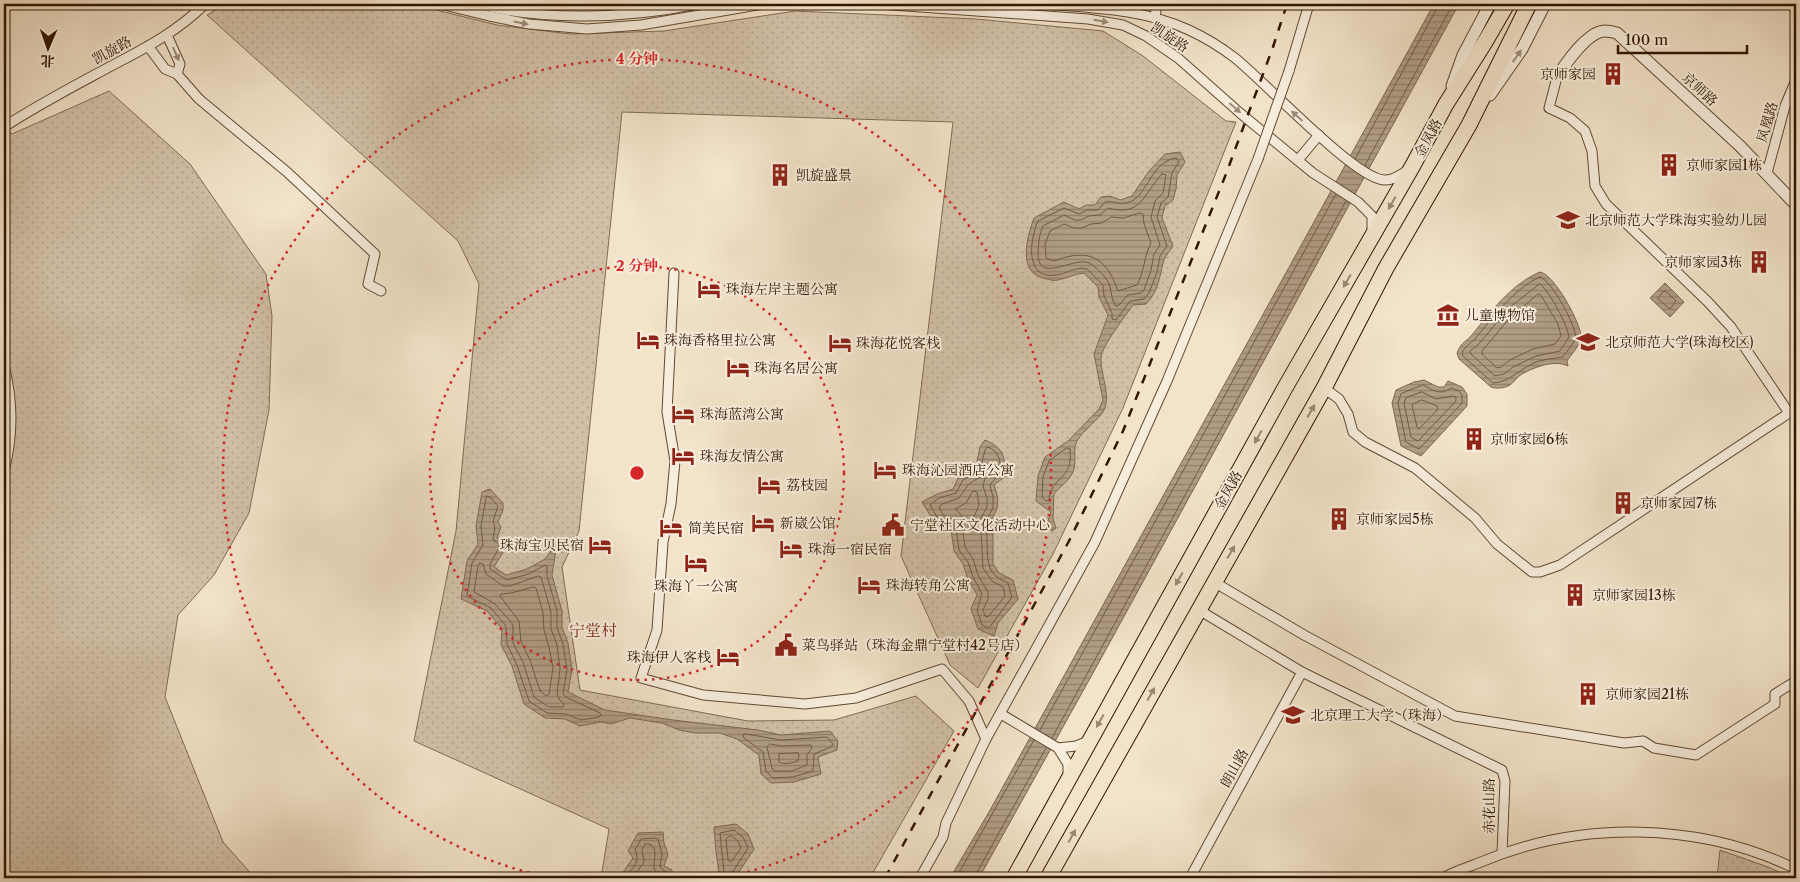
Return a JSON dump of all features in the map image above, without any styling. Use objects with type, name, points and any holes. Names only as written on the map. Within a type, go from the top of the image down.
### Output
[{"type":"highway","name":"金凤路","points":[[1014,878],[1286,386],[1412,167],[1446,104],[1507,4]]},
{"type":"highway","name":"金凤路","points":[[1048,878],[1324,388],[1386,268],[1469,125],[1528,4]]},
{"type":"street","name":"凯旋路","points":[[4,128],[29,110],[148,46],[167,34],[205,4]]},
{"type":"street","points":[[440,4],[529,24],[587,29],[641,25],[705,14],[716,7],[764,4]]},
{"type":"street","points":[[476,4],[495,9],[554,15],[626,14],[698,4]]},
{"type":"street","points":[[703,4],[705,14]]},
{"type":"street","name":"凯旋路","points":[[878,4],[1088,19],[1123,25],[1146,36],[1178,58],[1298,160],[1330,185],[1358,202],[1372,216],[1371,238]]},
{"type":"street","name":"凯旋路","points":[[1045,4],[1117,10],[1155,17],[1191,31],[1234,58],[1347,159],[1370,175],[1388,180],[1397,177],[1412,167]]},
{"type":"street","points":[[1155,17],[1156,4]]},
{"type":"street","points":[[920,878],[943,837],[946,822],[986,739],[1095,542],[1167,382],[1258,159],[1290,71],[1309,4]]},
{"type":"street","name":"金凤路","points":[[1446,104],[1463,55],[1490,4]]},
{"type":"street","name":"金凤路","points":[[1469,125],[1522,50],[1545,4]]},
{"type":"street","name":"京师路","points":[[1557,77],[1569,59],[1593,34],[1604,30],[1617,33],[1740,146],[1796,205]]},
{"type":"street","points":[[167,34],[180,64],[177,74]]},
{"type":"street","points":[[148,46],[165,69],[177,74],[199,99],[287,172],[375,254],[368,284],[381,290]]},
{"type":"street","points":[[1324,388],[1339,399],[1348,414],[1353,432],[1365,442],[1415,468],[1475,518],[1498,544],[1532,572],[1540,572],[1560,565],[1790,413],[1731,327],[1708,302],[1606,204],[1595,186],[1592,151],[1585,131],[1570,118],[1550,108],[1557,77]]},
{"type":"street","name":"凤凰路","points":[[1767,173],[1784,106],[1796,80]]},
{"type":"street","points":[[1298,160],[1318,134]]},
{"type":"street","points":[[674,272],[668,412],[675,461],[671,504],[663,542],[657,630],[641,678],[703,695],[805,704],[856,698],[942,669],[968,701],[986,739]]},
{"type":"street","points":[[4,366],[9,386],[10,419],[9,451],[4,470]]},
{"type":"street","points":[[1214,582],[1313,639],[1455,716],[1624,743],[1644,741],[1654,748],[1696,755],[1775,704],[1775,694],[1796,681]]},
{"type":"street","name":"赤花山路","points":[[1198,610],[1302,672],[1502,770],[1505,781],[1502,853],[1562,838],[1622,832],[1678,834],[1719,841],[1796,869]]},
{"type":"street","name":"朗山路","points":[[1190,878],[1302,672]]},
{"type":"street","points":[[1001,714],[1058,748],[1068,764],[1069,780]]},
{"type":"street","points":[[1058,748],[1076,746],[1089,740]]},
{"type":"street","points":[[1443,878],[1502,853]]},
{"type":"shaded area","points":[[226,4],[412,4],[497,25],[570,34],[664,31],[795,11],[976,19],[1103,31],[1143,56],[1226,121],[1236,122],[1123,408],[1053,554],[978,688],[950,665],[901,556],[953,122],[622,112],[579,531],[562,567],[580,690],[748,721],[834,720],[916,696],[954,731],[870,878],[601,878],[609,829],[414,741],[456,531],[479,284],[458,241],[207,15]]},
{"type":"shaded area","points":[[109,91],[190,164],[266,274],[272,316],[269,410],[249,513],[214,575],[178,615],[165,697],[223,842],[255,878],[4,878],[4,127],[12,134]]},
{"type":"shaded area","points":[[1720,850],[1768,867],[1792,878],[1717,878]]},
{"type":"water","points":[[1434,4],[1459,4],[1098,664],[979,878],[950,878],[989,812]]},
{"type":"water","points":[[1180,152],[1185,162],[1177,175],[1173,200],[1165,206],[1162,218],[1173,246],[1164,260],[1154,294],[1146,304],[1133,305],[1104,348],[1101,365],[1106,388],[1106,403],[1102,414],[1083,432],[1077,441],[1074,470],[1068,480],[1054,494],[1053,519],[1056,528],[1052,531],[1047,524],[1051,512],[1036,501],[1038,476],[1045,457],[1068,441],[1099,409],[1103,400],[1094,354],[1108,315],[1099,297],[1098,287],[1084,273],[1054,280],[1037,276],[1031,270],[1027,263],[1026,254],[1034,218],[1064,202],[1079,209],[1086,205],[1095,205],[1101,197],[1110,196],[1120,200],[1132,196],[1149,171],[1165,154]]},
{"type":"water","points":[[1540,272],[1552,281],[1566,300],[1580,330],[1581,337],[1579,343],[1567,361],[1568,366],[1556,363],[1543,365],[1519,376],[1508,386],[1491,387],[1459,359],[1457,353],[1461,345],[1510,291],[1529,277]]},
{"type":"water","points":[[1665,283],[1684,302],[1670,317],[1650,298]]},
{"type":"water","points":[[1424,380],[1438,387],[1444,387],[1448,381],[1462,387],[1467,394],[1467,406],[1421,456],[1401,446],[1392,403],[1396,390]]},
{"type":"water","points":[[985,440],[1000,450],[1005,463],[1006,476],[994,485],[998,500],[997,509],[990,522],[993,528],[993,564],[999,573],[1013,580],[1018,599],[998,623],[994,636],[978,629],[971,609],[977,595],[968,579],[963,564],[954,551],[951,530],[936,525],[922,502],[937,494],[953,489],[959,476],[976,466],[980,447]]},
{"type":"water","points":[[490,489],[503,503],[503,510],[498,522],[501,527],[497,538],[503,539],[505,549],[494,567],[506,575],[527,569],[545,559],[557,543],[552,575],[562,611],[562,627],[568,643],[572,669],[568,692],[605,710],[758,730],[781,735],[830,731],[838,741],[837,750],[818,757],[821,774],[794,782],[771,783],[761,774],[759,755],[737,739],[720,733],[695,733],[679,730],[662,723],[630,718],[611,724],[601,722],[580,726],[565,719],[545,718],[524,704],[512,666],[501,645],[502,629],[487,611],[461,599],[467,561],[478,544],[476,526],[482,492]]},
{"type":"water","points":[[736,824],[748,834],[754,849],[735,878],[707,878],[711,873],[719,872],[714,827]]},
{"type":"water","points":[[663,832],[668,854],[664,866],[672,870],[672,878],[619,878],[633,858],[628,851],[638,833]]},
{"type":"railway","points":[[885,878],[1069,541],[1123,431],[1226,174],[1287,4]]},
{"type":"place","name":"京师家园","points":[[1613,74]]},
{"type":"place","name":"京师家园1栋","points":[[1669,165]]},
{"type":"place","name":"凯旋盛景","points":[[780,175]]},
{"type":"place","name":"北京师范大学珠海实验幼儿园","points":[[1568,220]]},
{"type":"place","name":"京师家园3栋","points":[[1759,262]]},
{"type":"place","name":"珠海左岸主题公寓","points":[[709,289]]},
{"type":"place","name":"儿童博物馆","points":[[1448,315]]},
{"type":"place","name":"珠海香格里拉公寓","points":[[648,340]]},
{"type":"place","name":"北京师范大学(珠海校区)","points":[[1588,342]]},
{"type":"place","name":"珠海花悦客栈","points":[[840,343]]},
{"type":"place","name":"珠海名居公寓","points":[[738,368]]},
{"type":"place","name":"珠海蓝湾公寓","points":[[683,414]]},
{"type":"place","name":"京师家园6栋","points":[[1474,439]]},
{"type":"place","name":"珠海友情公寓","points":[[683,456]]},
{"type":"place","name":"珠海沁园酒店公寓","points":[[885,470]]},
{"type":"place","name":"荔枝园","points":[[769,485]]},
{"type":"place","name":"京师家园7栋","points":[[1623,503]]},
{"type":"place","name":"京师家园5栋","points":[[1339,519]]},
{"type":"place","name":"新崴公馆","points":[[763,523]]},
{"type":"place","name":"宁堂社区文化活动中心","points":[[893,525]]},
{"type":"place","name":"简美民宿","points":[[671,528]]},
{"type":"place","name":"珠海宝贝民宿","points":[[600,545]]},
{"type":"place","name":"珠海一宿民宿","points":[[791,549]]},
{"type":"place","name":"珠海丫一公寓","points":[[696,563]]},
{"type":"place","name":"珠海转角公寓","points":[[869,585]]},
{"type":"place","name":"京师家园13栋","points":[[1575,595]]},
{"type":"place","name":"菜鸟驿站（珠海金鼎宁堂村42号店）","points":[[786,645]]},
{"type":"place","name":"珠海伊人客栈","points":[[728,657]]},
{"type":"place","name":"京师家园21栋","points":[[1588,694]]},
{"type":"place","name":"北京理工大学（珠海）","points":[[1293,715]]},
{"type":"district","name":"宁堂村","points":[[593,630]]}]
